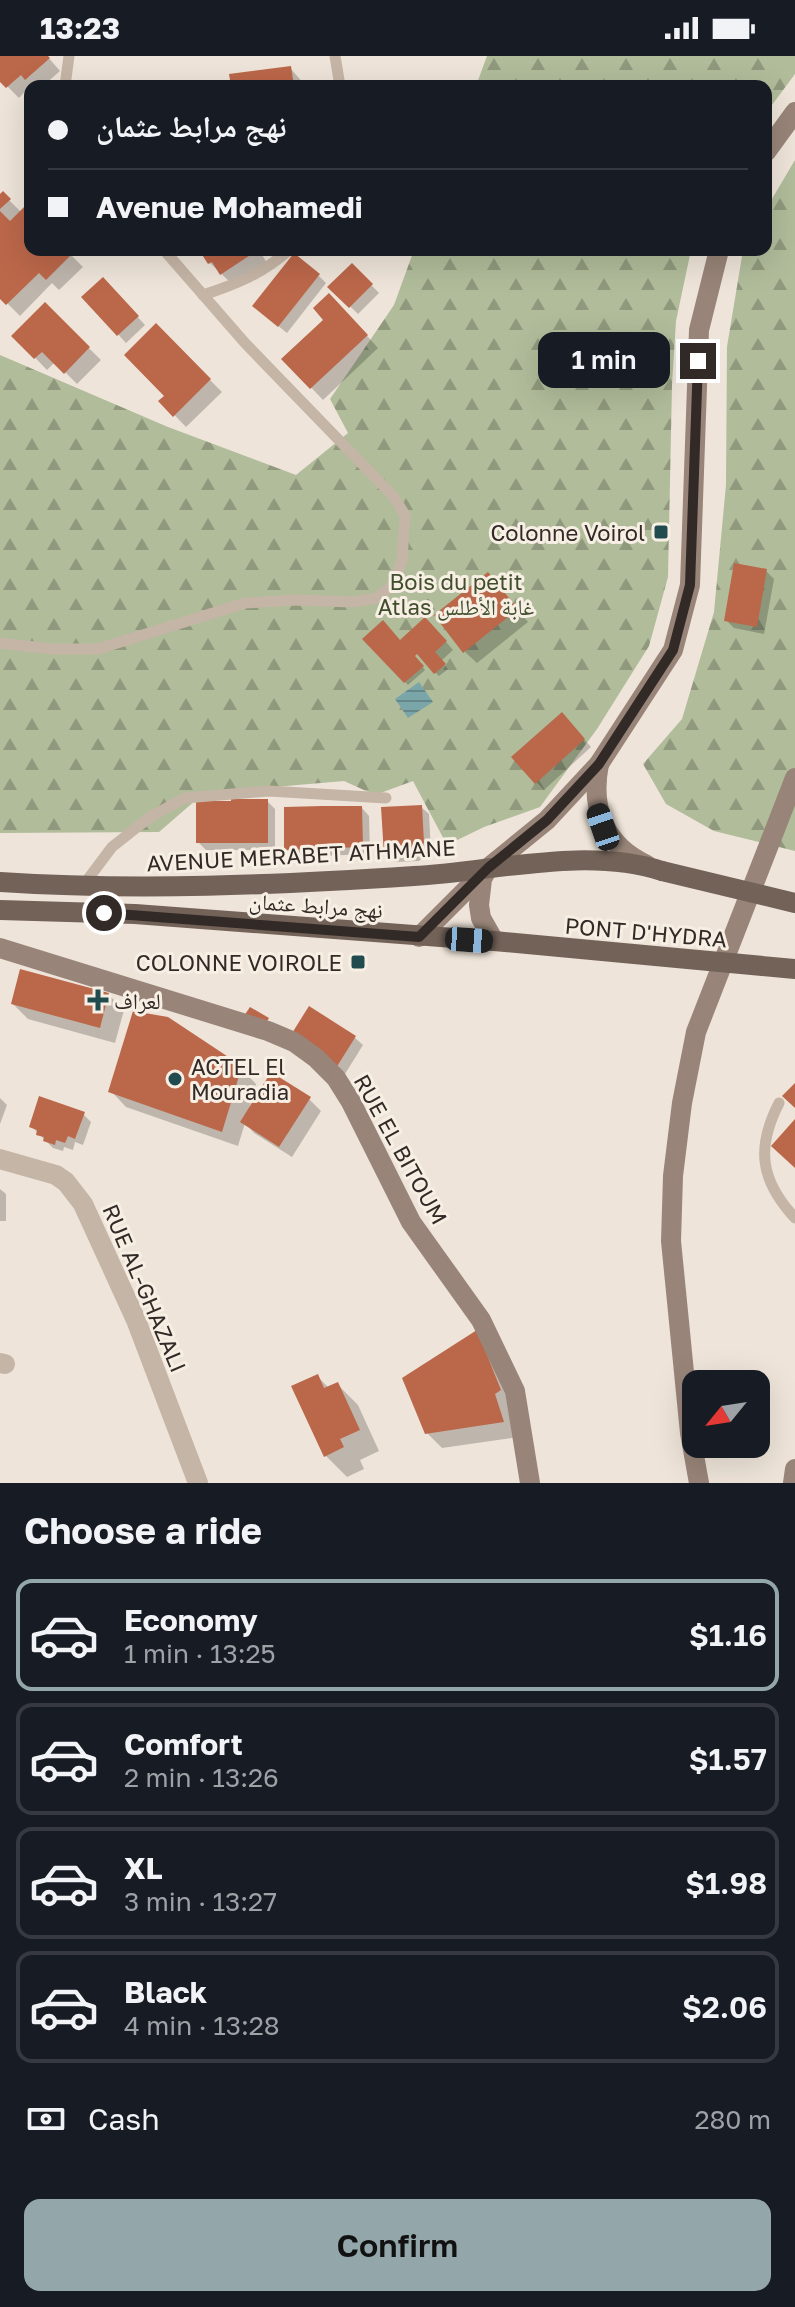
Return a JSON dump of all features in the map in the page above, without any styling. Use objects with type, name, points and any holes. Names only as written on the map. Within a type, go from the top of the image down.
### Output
[{"type":"main road","points":[[772,144],[795,112]]},
{"type":"main road","points":[[419,937],[488,868],[547,820],[599,764],[673,650],[690,585],[699,330],[718,256]]},
{"type":"main road","points":[[599,764],[595,785],[596,807],[603,827],[616,845],[632,858],[657,869]]},
{"type":"main road","points":[[699,1483],[690,1433],[671,1241],[673,1176],[682,1103],[696,1032],[795,778]]},
{"type":"main road","name":"AVENUE MERABET ATHMANE","points":[[0,882],[81,887],[196,888],[418,876],[586,861],[621,862],[657,869],[795,903]]},
{"type":"main road","points":[[488,868],[482,879],[479,905],[481,918],[494,941]]},
{"type":"main road","name":"نهج مرابط عثمان","points":[[0,910],[135,914],[494,941]]},
{"type":"main road","name":"PONT D'HYDRA","points":[[494,941],[795,969]]},
{"type":"main road","name":"RUE EL BITOUM","points":[[0,948],[268,1031],[294,1042],[336,1078],[411,1222],[481,1320],[515,1391],[526,1481]]},
{"type":"main road","points":[[793,1483],[795,1469]]},
{"type":"street","name":"RUE AL-GHAZALI","points":[[0,1159],[56,1175],[66,1182],[83,1204],[136,1320],[198,1483]]},
{"type":"lane","points":[[66,80],[69,56]]},
{"type":"lane","points":[[335,56],[339,80]]},
{"type":"lane","points":[[0,643],[52,649],[98,649],[245,603],[293,600],[353,602],[377,598],[395,583],[402,560],[405,515],[394,497],[245,343],[169,256]]},
{"type":"lane","points":[[203,295],[244,280],[281,256]]},
{"type":"lane","points":[[81,887],[112,847],[150,817],[185,798],[269,791],[386,798]]},
{"type":"lane","points":[[779,1103],[766,1127],[763,1149],[769,1176],[782,1202],[795,1218]]},
{"type":"green space","points":[[487,56],[795,56],[795,74],[772,105],[772,80],[478,80]]},
{"type":"green space","points":[[795,160],[795,851],[714,831],[666,804],[643,764],[682,719],[714,612],[726,485],[727,347],[742,256],[772,256],[772,199]]},
{"type":"green space","name":"Bois du petit Atlas غابة الأطلس","points":[[412,256],[690,256],[676,321],[668,577],[649,646],[597,729],[540,807],[484,827],[447,845],[413,781],[375,795],[344,781],[204,793],[159,832],[0,833],[0,355],[168,427],[296,475],[348,433],[330,399],[394,305]]},
{"type":"water","points":[[419,682],[433,702],[408,718],[395,699]]},
{"type":"building","points":[[0,56],[50,58],[25,80],[21,75],[6,88],[0,82]]},
{"type":"building","points":[[291,66],[293,80],[230,80],[229,74]]},
{"type":"building","points":[[3,191],[11,199],[0,209],[0,194]]},
{"type":"building","points":[[24,207],[24,256],[70,256],[46,280],[39,273],[6,305],[0,299],[0,211],[10,221]]},
{"type":"building","points":[[203,256],[249,256],[220,275],[212,262],[208,264]]},
{"type":"building","points":[[292,256],[298,256],[320,274],[278,327],[252,306]]},
{"type":"building","points":[[352,263],[373,284],[349,308],[327,287]]},
{"type":"building","points":[[103,277],[139,316],[117,336],[81,297]]},
{"type":"building","points":[[329,293],[368,335],[310,389],[281,359],[323,320],[313,308]]},
{"type":"building","points":[[45,302],[90,347],[64,374],[42,352],[34,359],[11,336]]},
{"type":"building","points":[[156,323],[211,379],[173,417],[158,401],[164,396],[124,355]]},
{"type":"building","points":[[734,563],[767,569],[757,627],[724,621]]},
{"type":"building","points":[[488,572],[518,609],[463,653],[434,615]]},
{"type":"building","points":[[425,617],[447,641],[435,652],[446,664],[434,674],[417,654],[415,656],[424,666],[404,683],[362,639],[383,620],[400,640]]},
{"type":"building","points":[[562,712],[585,739],[535,784],[511,757]]},
{"type":"building","points":[[268,799],[268,843],[196,843],[196,801]]},
{"type":"building","points":[[422,805],[424,843],[411,854],[384,855],[381,807]]},
{"type":"building","points":[[362,806],[363,847],[284,850],[284,807]]},
{"type":"building","points":[[20,969],[109,993],[100,1028],[11,1004]]},
{"type":"building","points":[[309,1006],[356,1036],[336,1068],[289,1038]]},
{"type":"building","points":[[250,1007],[269,1018],[263,1028],[244,1016]]},
{"type":"building","name":"ACTEL El Mouradia","points":[[133,1011],[168,1017],[242,1066],[222,1132],[108,1092]]},
{"type":"building","points":[[271,1072],[311,1097],[279,1147],[240,1122]]},
{"type":"building","points":[[795,1083],[795,1108],[782,1096]]},
{"type":"building","points":[[39,1096],[85,1112],[75,1139],[68,1136],[65,1143],[56,1140],[55,1145],[43,1141],[44,1137],[36,1135],[37,1130],[29,1127]]},
{"type":"building","points":[[795,1119],[795,1168],[771,1146]]},
{"type":"building","points":[[477,1330],[501,1390],[495,1394],[504,1422],[425,1434],[402,1378]]},
{"type":"building","points":[[318,1374],[324,1388],[338,1382],[360,1430],[340,1439],[344,1447],[324,1457],[291,1386]]},
{"type":"place","name":"Colonne Voirol","points":[[661,532]]},
{"type":"place","name":"COLONNE VOIROLE","points":[[358,962]]},
{"type":"place","name":"لعراف","points":[[98,1000]]},
{"type":"place","name":"ACTEL El Mouradia","points":[[175,1079]]},
{"type":"route","points":[[104,913],[419,937],[488,868],[547,820],[599,764],[673,650],[690,585],[698,361]]}]
